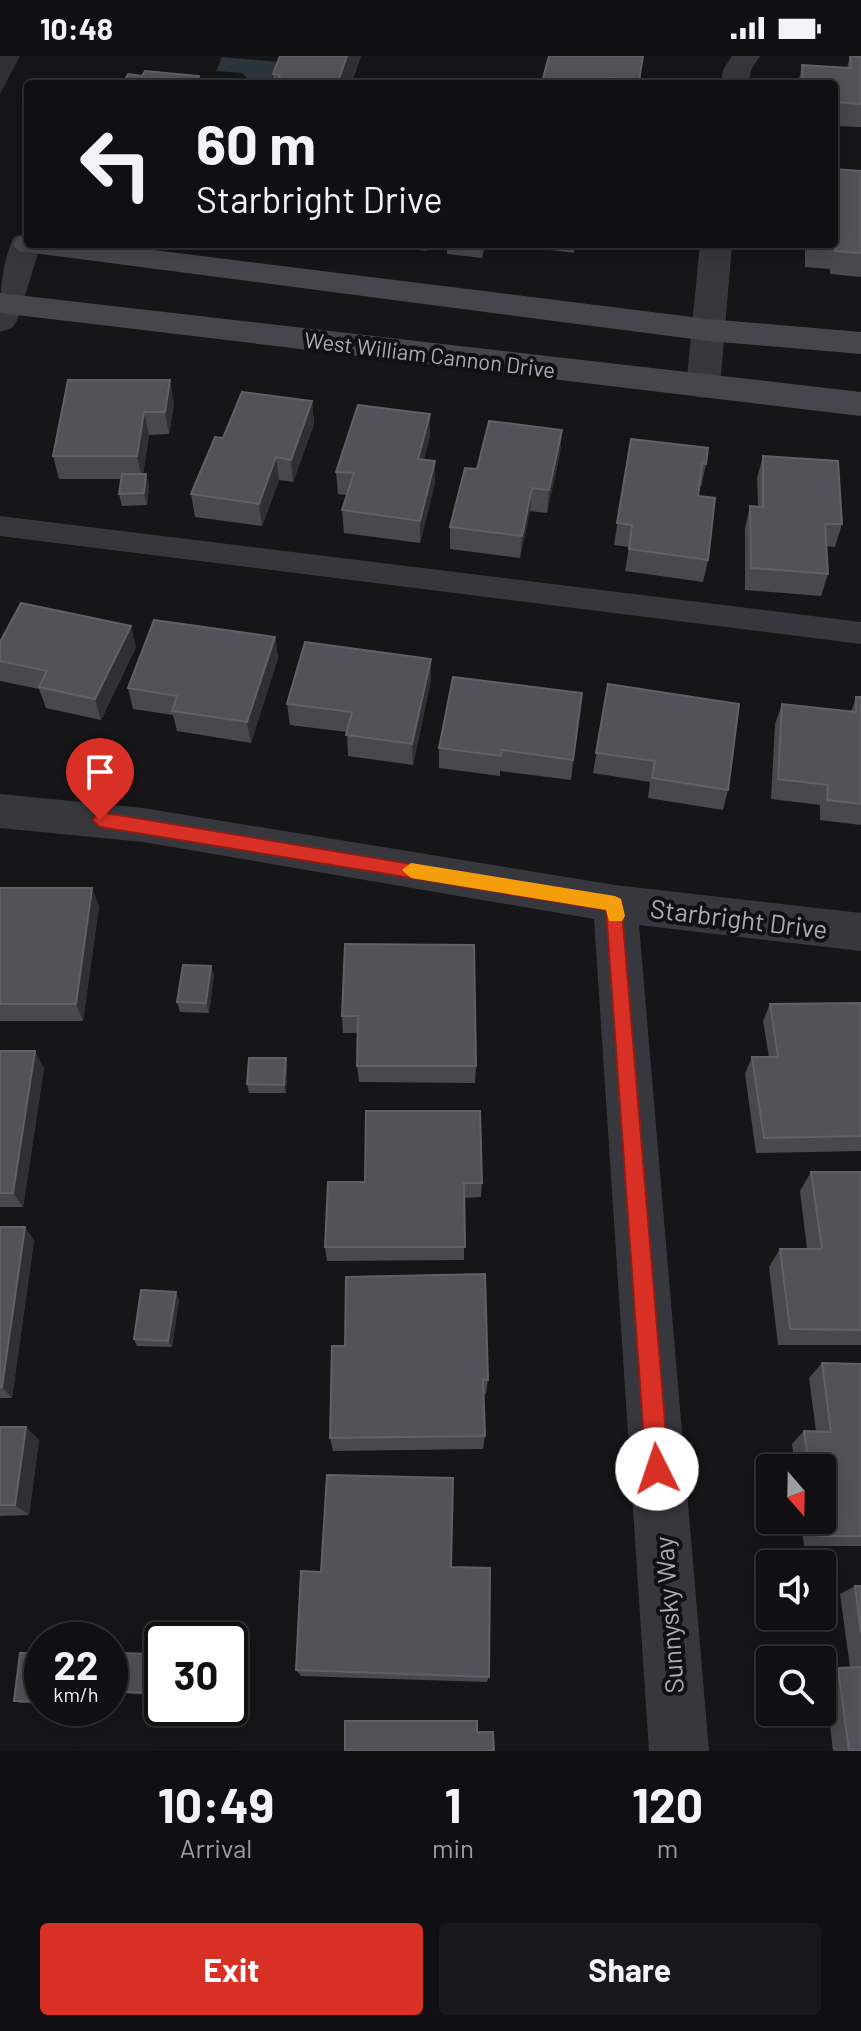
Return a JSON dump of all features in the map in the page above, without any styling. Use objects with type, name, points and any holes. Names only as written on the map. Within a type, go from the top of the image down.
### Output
[{"type":"main road","points":[[60,248],[708,330],[861,343]]},
{"type":"main road","name":"West William Cannon Drive","points":[[2,309],[861,404]]},
{"type":"street","points":[[736,80],[737,70],[746,56]]},
{"type":"street","points":[[2,309],[20,243]]},
{"type":"street","points":[[703,387],[716,248]]},
{"type":"street","name":"Starbright Drive","points":[[0,811],[143,825],[615,904],[861,932]]},
{"type":"street","name":"Sunnysky Way","points":[[615,904],[679,1751]]},
{"type":"lane","points":[[0,526],[861,633]]},
{"type":"shaded area","points":[[222,57],[279,62],[272,80],[246,80],[242,73],[216,71]]},
{"type":"building","points":[[280,56],[347,56],[338,80],[278,80],[280,75],[273,74]]},
{"type":"building","points":[[549,56],[643,56],[639,80],[543,80]]},
{"type":"building","points":[[850,56],[861,57],[861,104],[838,102],[838,80],[803,80],[802,65],[851,68]]},
{"type":"building","points":[[145,71],[199,76],[197,80],[125,80],[128,74],[142,76]]},
{"type":"building","points":[[838,169],[861,171],[861,253],[835,251],[838,248]]},
{"type":"building","points":[[68,380],[170,380],[165,412],[144,412],[137,456],[53,456]]},
{"type":"building","points":[[242,392],[312,401],[291,460],[276,457],[259,504],[191,494],[215,437],[223,438]]},
{"type":"building","points":[[358,405],[430,414],[418,459],[435,461],[420,521],[342,510],[354,473],[336,472]]},
{"type":"building","points":[[489,421],[562,430],[549,490],[532,488],[522,536],[450,527],[465,468],[477,469]]},
{"type":"building","points":[[631,439],[708,448],[706,464],[702,463],[698,496],[715,498],[708,560],[629,549],[632,525],[617,523]]},
{"type":"building","points":[[763,456],[838,461],[842,524],[825,524],[828,574],[751,568],[750,506],[763,507]]},
{"type":"building","points":[[122,474],[146,474],[144,493],[119,494]]},
{"type":"building","points":[[21,603],[131,626],[95,699],[39,687],[47,671],[0,661],[0,642]]},
{"type":"building","points":[[154,620],[275,637],[247,722],[172,711],[177,696],[128,688]]},
{"type":"building","points":[[305,642],[431,659],[412,744],[346,735],[352,712],[287,704]]},
{"type":"building","points":[[453,677],[582,693],[573,760],[502,750],[501,756],[439,748]]},
{"type":"building","points":[[608,684],[739,704],[728,790],[652,778],[655,761],[596,753]]},
{"type":"building","points":[[856,697],[861,697],[861,804],[827,800],[828,785],[778,779],[782,704],[856,712]]},
{"type":"building","points":[[0,888],[92,888],[76,1004],[0,1004]]},
{"type":"building","points":[[345,944],[474,945],[476,1066],[357,1066],[358,1016],[342,1016]]},
{"type":"building","points":[[183,965],[211,966],[206,1003],[177,1002]]},
{"type":"building","points":[[861,1003],[861,1136],[764,1138],[752,1057],[778,1057],[770,1004]]},
{"type":"building","points":[[0,1051],[35,1051],[13,1193],[0,1193]]},
{"type":"building","points":[[249,1058],[286,1058],[284,1085],[247,1084]]},
{"type":"building","points":[[366,1111],[480,1111],[482,1183],[464,1183],[465,1247],[325,1247],[328,1182],[365,1182]]},
{"type":"building","points":[[811,1172],[861,1172],[861,1330],[790,1329],[780,1249],[822,1249]]},
{"type":"building","points":[[0,1227],[25,1227],[2,1387],[0,1387]]},
{"type":"building","points":[[485,1274],[488,1380],[483,1379],[485,1436],[330,1438],[332,1346],[345,1346],[346,1277]]},
{"type":"building","points":[[141,1290],[176,1292],[168,1341],[134,1339]]},
{"type":"building","points":[[822,1363],[861,1364],[861,1536],[818,1536],[836,1534],[836,1454],[807,1454],[804,1431],[831,1432]]},
{"type":"building","points":[[0,1427],[26,1427],[15,1505],[0,1505]]},
{"type":"building","points":[[327,1475],[453,1478],[451,1567],[490,1568],[489,1677],[296,1670],[301,1571],[321,1572]]},
{"type":"building","points":[[855,1586],[861,1586],[861,1633]]},
{"type":"building","points":[[20,1653],[24,1653],[24,1701],[14,1701]]},
{"type":"building","points":[[128,1653],[144,1654],[144,1693],[128,1692]]},
{"type":"building","points":[[861,1667],[861,1751],[849,1751],[838,1668]]},
{"type":"building","points":[[345,1721],[477,1721],[477,1732],[493,1732],[494,1751],[345,1751]]},
{"type":"slow traffic","points":[[411,870],[615,904],[615,916]]},
{"type":"route","points":[[100,820],[615,904],[657,1469]]}]
